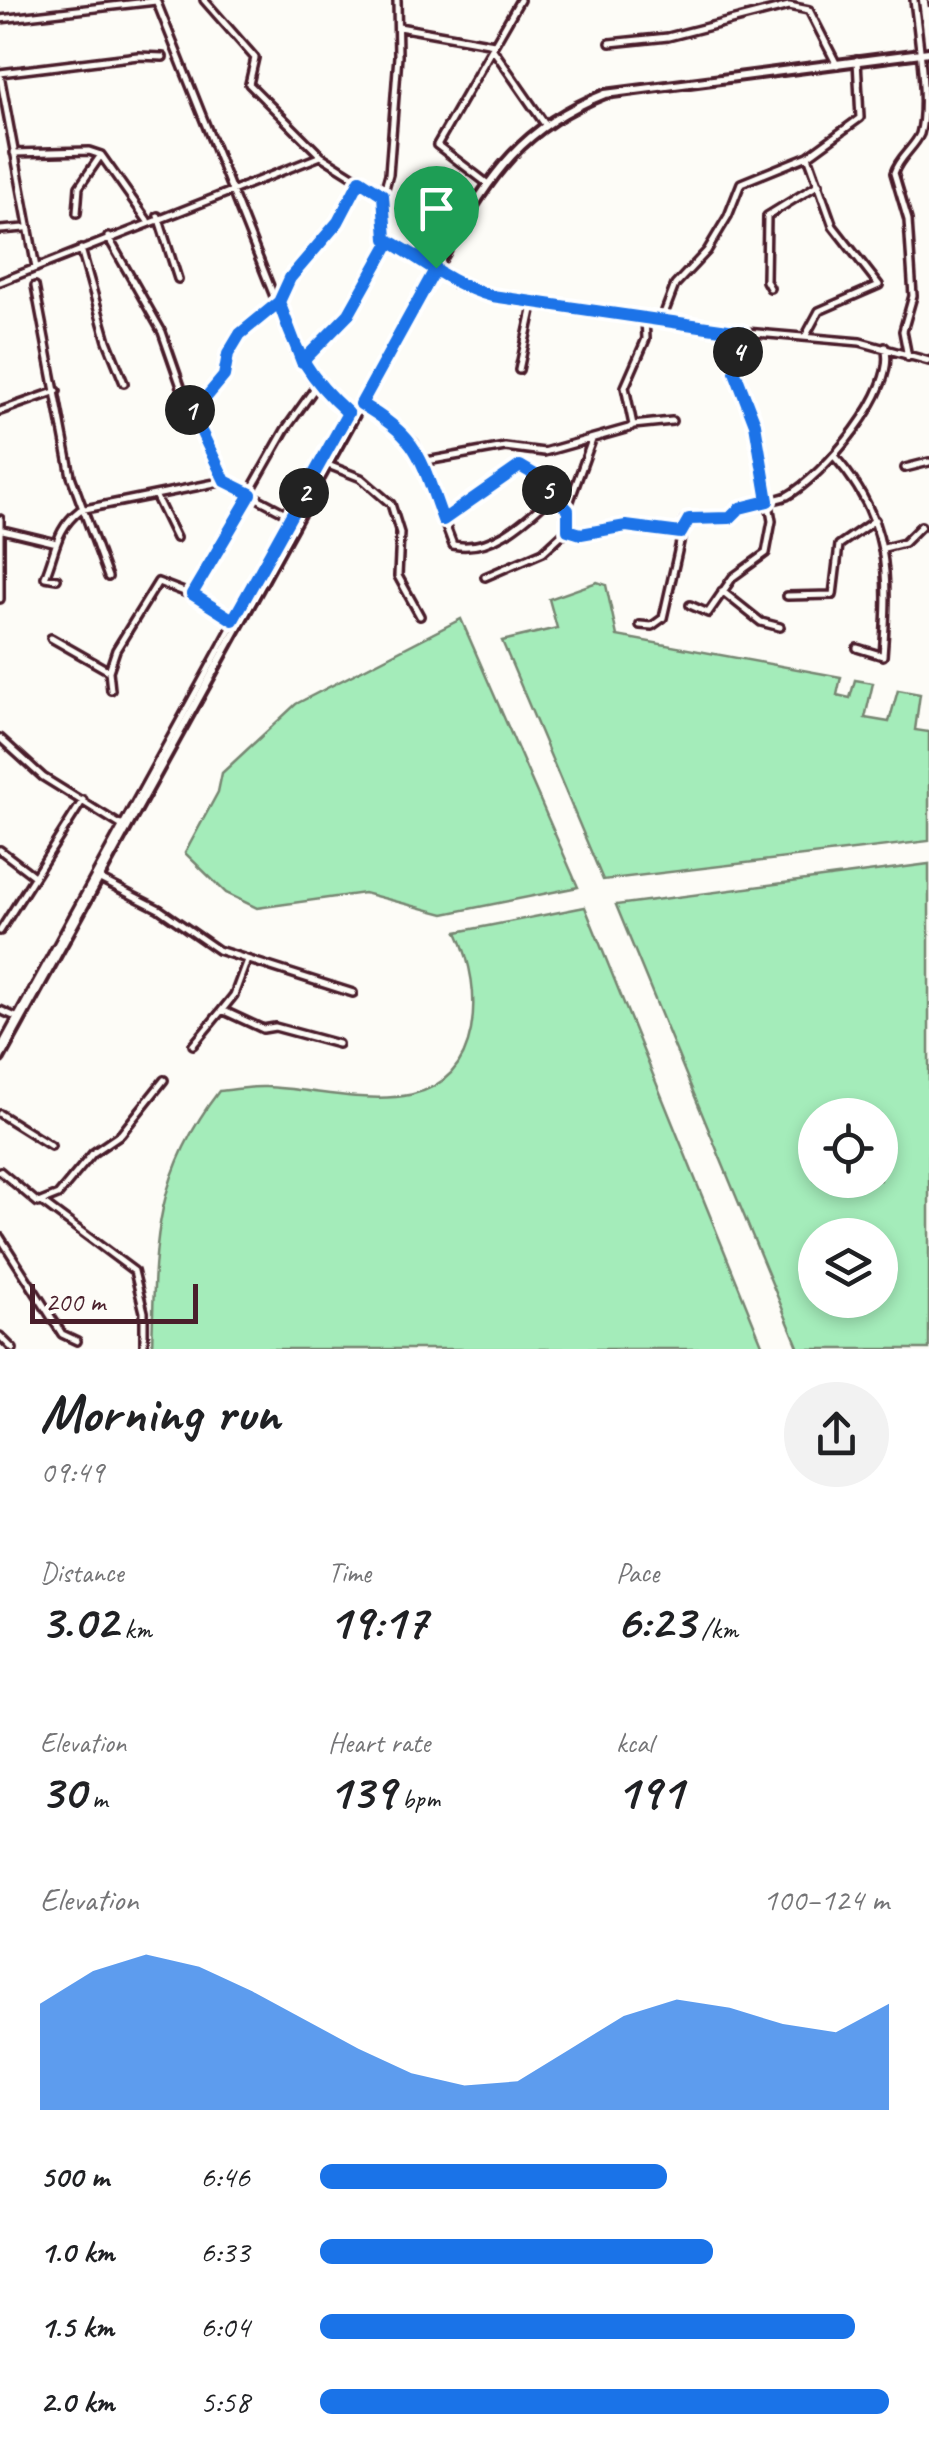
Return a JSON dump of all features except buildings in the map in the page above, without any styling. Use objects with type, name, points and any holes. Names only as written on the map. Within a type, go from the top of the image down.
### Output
[{"type":"main road","points":[[0,1058],[436,268],[518,145],[544,123],[580,104],[632,88],[926,52]]},
{"type":"street","points":[[0,19],[156,0],[302,362],[318,385],[348,413],[0,1050]]},
{"type":"street","points":[[204,0],[255,58],[250,84],[321,156],[383,195]]},
{"type":"street","points":[[397,0],[389,174],[383,195],[383,231],[390,241],[468,290],[742,332],[888,348],[929,361]]},
{"type":"street","points":[[489,184],[438,146],[520,0]]},
{"type":"street","points":[[908,357],[904,318],[913,296],[909,232],[906,203],[894,173],[921,133],[926,52],[914,0]]},
{"type":"street","points":[[610,44],[668,38],[789,6],[809,10],[837,64]]},
{"type":"street","points":[[398,27],[493,46],[544,123]]},
{"type":"street","points":[[36,268],[25,228],[0,74],[138,56],[163,58]]},
{"type":"street","points":[[662,319],[675,285],[702,257],[725,222],[737,187],[782,164],[808,156],[862,114],[857,60]]},
{"type":"street","points":[[14,154],[88,152],[101,156],[148,220]]},
{"type":"street","points":[[76,213],[79,187],[101,156]]},
{"type":"street","points":[[0,282],[158,216],[321,156]]},
{"type":"street","points":[[805,338],[818,311],[878,285],[832,226],[808,156]]},
{"type":"street","points":[[189,406],[198,407],[224,376],[228,354],[246,326],[279,302],[290,278],[338,222],[360,180]]},
{"type":"street","points":[[770,288],[766,281],[767,216],[819,184]]},
{"type":"street","points":[[158,216],[178,279]]},
{"type":"street","points":[[0,230],[25,228]]},
{"type":"street","points":[[108,238],[162,332],[189,406],[225,481],[291,516]]},
{"type":"street","points":[[302,362],[349,314],[390,241]]},
{"type":"street","points":[[81,249],[107,342],[124,382]]},
{"type":"street","points":[[35,286],[80,510],[108,577]]},
{"type":"street","points":[[519,370],[534,301]]},
{"type":"street","points":[[633,425],[625,387],[646,340],[646,316]]},
{"type":"street","points":[[690,604],[708,613],[722,591],[766,553],[772,521],[755,424],[735,372],[742,332]]},
{"type":"street","points":[[888,348],[904,340]]},
{"type":"street","points":[[640,624],[652,626],[663,618],[681,533],[689,519],[730,518],[740,508],[802,486],[834,456],[876,393],[888,348]]},
{"type":"street","points":[[192,594],[285,430],[318,385]]},
{"type":"street","points":[[0,411],[57,390]]},
{"type":"street","points":[[361,404],[405,432],[453,545],[465,548],[508,534],[552,496]]},
{"type":"street","points":[[421,462],[505,446],[544,452],[633,425],[672,420]]},
{"type":"street","points":[[485,577],[543,552],[568,530],[568,510],[592,440]]},
{"type":"street","points":[[834,456],[875,520],[884,548],[883,656],[857,648]]},
{"type":"street","points":[[905,468],[929,462]]},
{"type":"street","points":[[328,465],[362,478],[391,504],[400,533],[398,576],[420,616]]},
{"type":"street","points":[[443,520],[520,466],[537,476],[568,510]]},
{"type":"street","points":[[57,579],[45,577],[53,542],[65,522],[80,510],[225,481]]},
{"type":"street","points":[[155,495],[176,538]]},
{"type":"street","points":[[0,519],[0,596]]},
{"type":"street","points":[[787,596],[832,595],[839,545],[875,520]]},
{"type":"street","points":[[568,530],[581,534],[626,526],[681,533]]},
{"type":"street","points":[[884,548],[904,542],[922,526]]},
{"type":"street","points":[[2,530],[53,542]]},
{"type":"street","points":[[111,690],[110,671],[116,650],[158,582],[192,594],[233,620]]},
{"type":"street","points":[[722,591],[761,622],[780,627]]},
{"type":"street","points":[[52,638],[110,671]]},
{"type":"street","points":[[0,738],[43,776],[122,826]]},
{"type":"street","points":[[0,931],[83,800]]},
{"type":"street","points":[[0,850],[34,876]]},
{"type":"street","points":[[100,879],[159,909],[218,950],[352,992]]},
{"type":"street","points":[[193,1045],[234,996],[247,960]]},
{"type":"street","points":[[0,1010],[18,1018]]},
{"type":"street","points":[[222,1010],[263,1029],[275,1026],[338,1044]]},
{"type":"street","points":[[43,1203],[58,1195],[92,1153],[122,1134],[164,1080]]},
{"type":"street","points":[[0,1114],[50,1146]]},
{"type":"street","points":[[0,1171],[134,1271],[142,1301],[144,1349]]},
{"type":"street","points":[[0,1237],[62,1334],[77,1341]]},
{"type":"street","points":[[0,1336],[13,1349]]},
{"type":"green space","points":[[597,582],[606,585],[617,636],[841,677],[837,695],[850,698],[855,680],[873,683],[865,718],[889,722],[898,690],[920,694],[915,730],[929,732],[929,841],[603,880],[502,641],[557,628],[549,599]]},
{"type":"green space","points":[[461,619],[578,887],[444,914],[364,893],[257,908],[226,893],[185,853],[218,792],[222,773],[296,704]]},
{"type":"green space","points":[[929,864],[929,1349],[799,1349],[616,905]]},
{"type":"green space","points":[[585,907],[764,1349],[152,1349],[154,1277],[162,1213],[181,1153],[219,1091],[266,1087],[387,1098],[416,1093],[441,1082],[460,1062],[473,1018],[472,980],[457,932]]},
{"type":"railway","points":[[928,0],[929,7]]},
{"type":"route","points":[[436,268],[361,404],[393,423],[414,443],[443,520],[520,466],[537,476],[568,510],[568,530],[581,534],[626,526],[681,533],[685,520],[730,518],[740,508],[768,501],[755,424],[735,372],[742,332],[468,290],[436,268],[400,248],[390,241],[386,239],[383,195],[360,180],[347,209],[290,278],[279,302],[297,354],[318,385],[348,413],[233,620],[192,594],[251,494],[225,481],[189,406],[198,407],[224,376],[224,363],[240,334],[279,302],[297,354],[302,362],[319,341],[349,314],[390,241],[436,268]]}]
